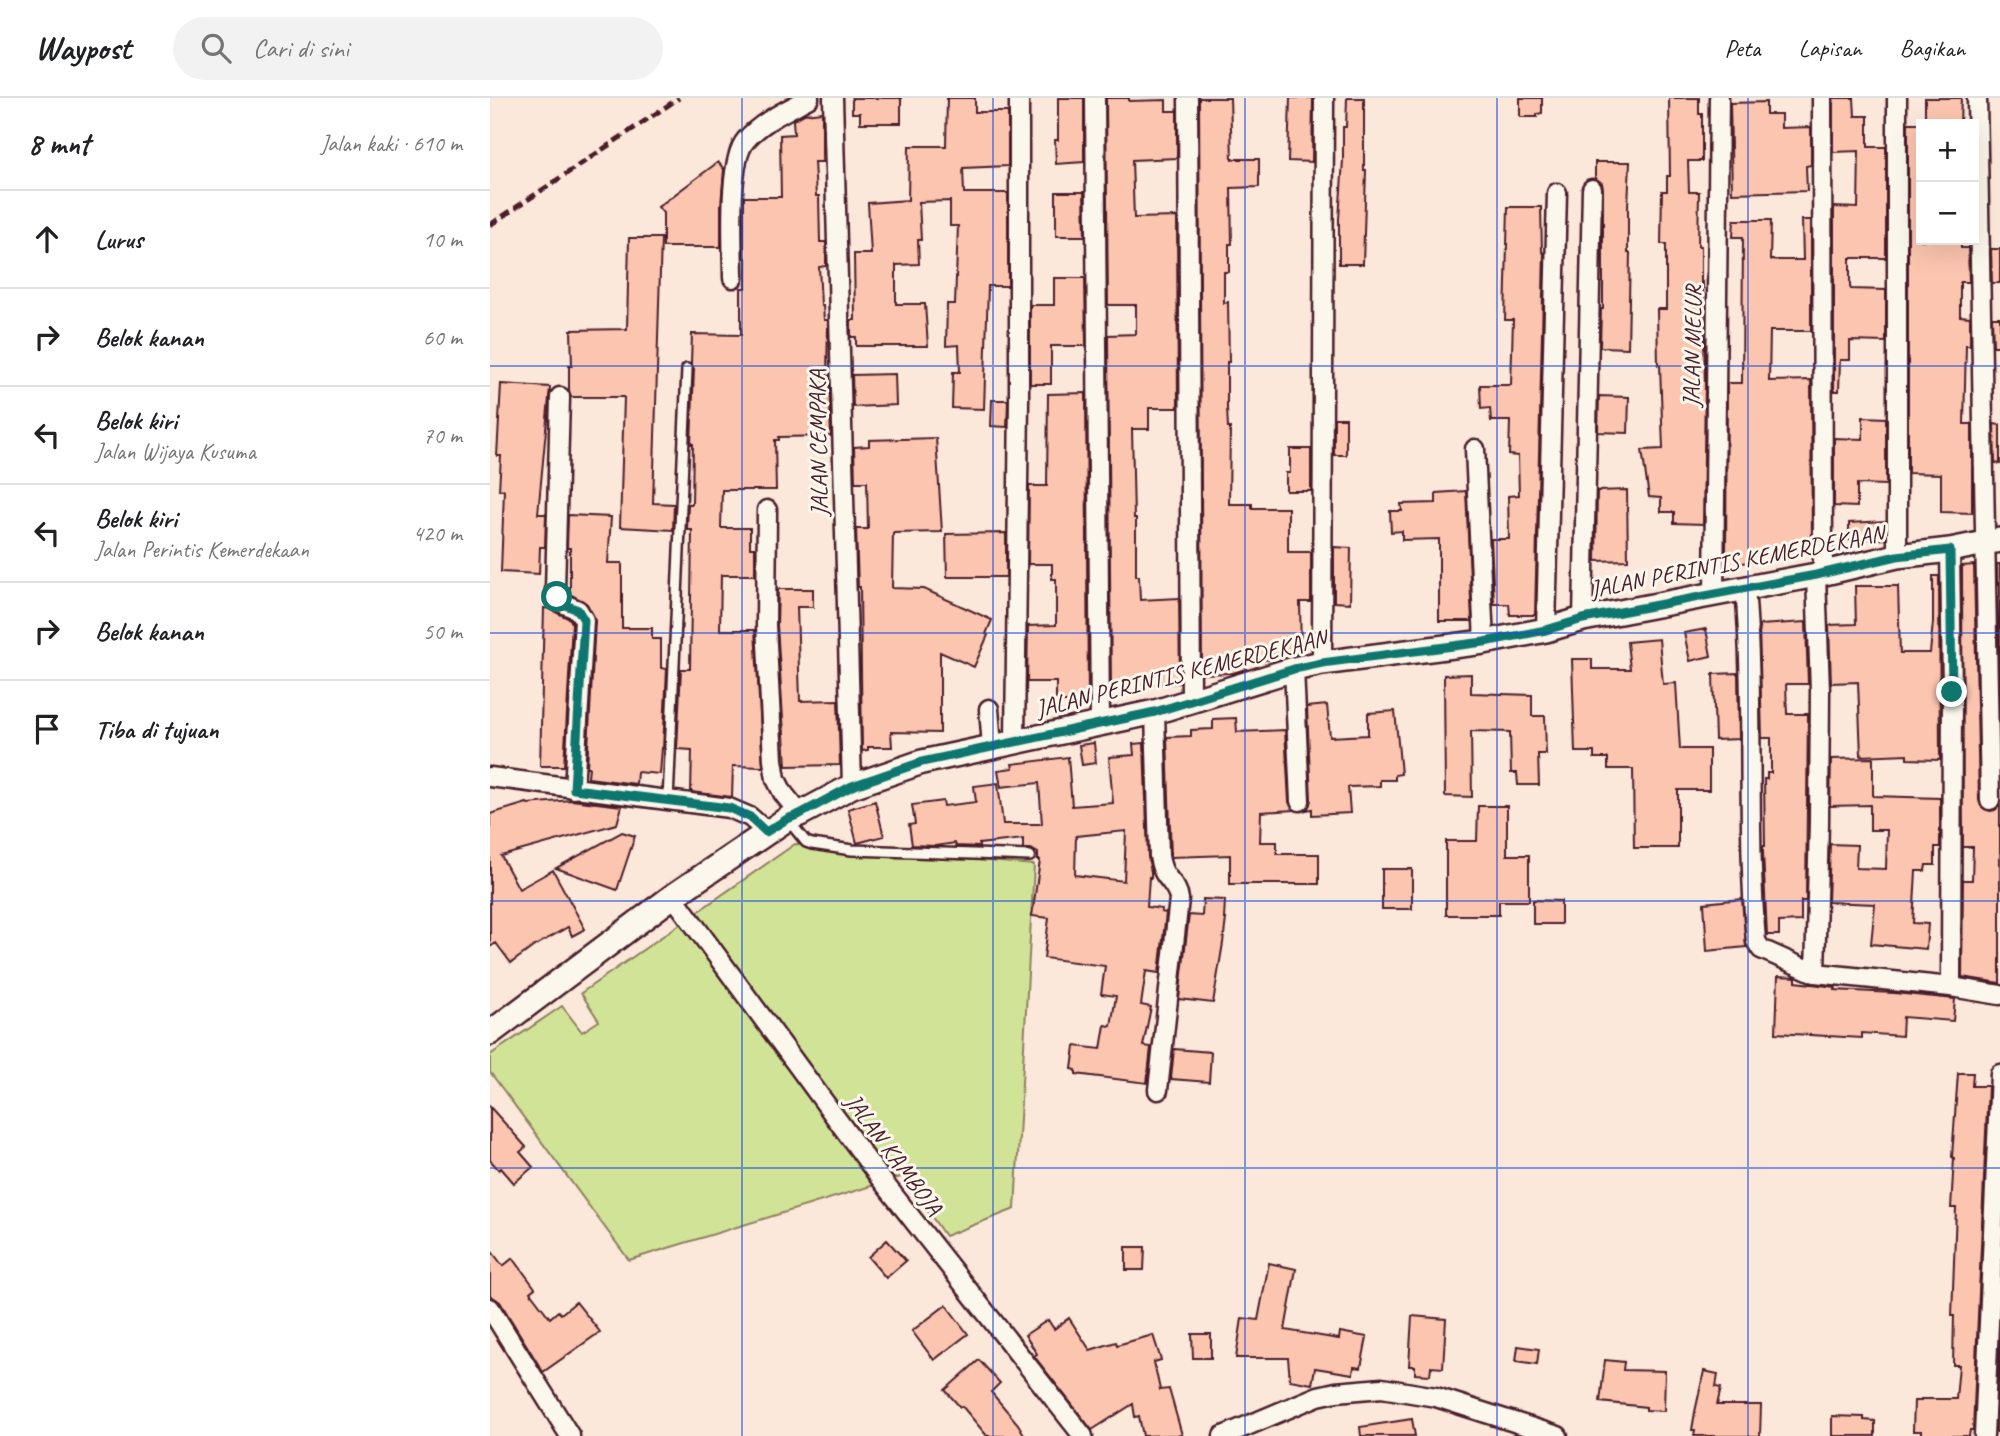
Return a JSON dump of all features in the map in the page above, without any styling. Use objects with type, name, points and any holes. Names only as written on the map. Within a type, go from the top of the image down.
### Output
[{"type":"street","points":[[733,278],[733,187],[736,157],[744,141],[763,125],[809,98]]},
{"type":"street","name":"JALAN CEMPAKA","points":[[833,98],[852,786]]},
{"type":"street","points":[[1015,741],[1019,98]]},
{"type":"street","points":[[1095,98],[1100,723]]},
{"type":"street","points":[[1188,98],[1191,702]]},
{"type":"street","points":[[1322,663],[1324,98]]},
{"type":"street","name":"JALAN MELUR","points":[[1714,594],[1719,98]]},
{"type":"street","points":[[1815,973],[1819,822],[1822,98]]},
{"type":"street","points":[[1897,98],[1897,556]]},
{"type":"street","points":[[1978,98],[1993,542],[1990,800]]},
{"type":"street","points":[[1583,619],[1592,189]]},
{"type":"street","points":[[1546,630],[1557,193]]},
{"type":"street","points":[[559,397],[555,590],[559,602],[578,610],[584,620],[574,789]]},
{"type":"street","points":[[1475,449],[1484,642]]},
{"type":"street","points":[[767,510],[766,625],[773,760],[776,779],[794,817]]},
{"type":"street","name":"JALAN PERINTIS KEMERDEKAAN","points":[[490,1034],[673,896],[766,832],[852,786],[922,762],[1155,712],[1294,669],[1322,663],[1484,642],[1546,630],[1583,619],[1820,574],[1897,556],[1993,542]]},
{"type":"street","points":[[1950,550],[1951,987]]},
{"type":"street","points":[[1745,588],[1750,644],[1750,825],[1756,941],[1761,949],[1815,973],[1951,987],[2000,995]]},
{"type":"street","points":[[1294,669],[1300,801]]},
{"type":"street","points":[[989,709],[992,746]]},
{"type":"street","points":[[1155,712],[1159,856],[1161,867],[1175,886],[1179,900],[1158,1090]]},
{"type":"street","points":[[490,777],[729,808],[750,817],[766,832]]},
{"type":"street","name":"JALAN KAMBOJA","points":[[673,896],[880,1178],[1083,1436]]},
{"type":"street","points":[[1984,1436],[2000,1074]]},
{"type":"street","points":[[490,1308],[570,1436]]},
{"type":"street","points":[[1223,1436],[1318,1396],[1382,1388],[1436,1397],[1558,1436]]},
{"type":"lane","points":[[668,801],[687,369]]},
{"type":"lane","points":[[794,817],[806,842],[812,844],[852,850],[1030,856]]},
{"type":"green space","points":[[795,844],[1034,865],[1015,1209],[945,1236],[904,1176],[629,1260],[490,1072],[490,1055],[562,1006],[582,1032],[599,1021],[581,993]]},
{"type":"building","points":[[852,98],[901,98],[901,123],[860,123],[860,113],[852,113]]},
{"type":"building","points":[[947,98],[975,98],[975,112],[1008,112],[1008,166],[963,168],[964,193],[1008,193],[1008,286],[988,286],[984,409],[952,408],[953,372],[960,372],[959,345],[946,346],[947,304],[955,304],[958,226],[950,226],[950,201],[919,202],[919,264],[896,265],[896,304],[925,304],[928,346],[856,346],[856,337],[851,337],[851,320],[855,320],[854,254],[871,254],[868,203],[908,200],[909,146],[946,146]]},
{"type":"building","points":[[1058,98],[1084,98],[1084,162],[1056,164]]},
{"type":"building","points":[[1106,98],[1129,98],[1129,101],[1166,100],[1166,111],[1177,111],[1177,158],[1132,160],[1134,218],[1177,217],[1178,408],[1149,408],[1149,429],[1132,429],[1136,576],[1139,576],[1140,600],[1179,598],[1180,683],[1128,684],[1128,688],[1111,689],[1108,335],[1136,334],[1136,305],[1108,305]]},
{"type":"building","points":[[1199,98],[1230,98],[1232,159],[1259,159],[1259,187],[1231,188],[1232,244],[1229,244],[1229,272],[1224,272],[1224,303],[1228,302],[1229,504],[1252,504],[1252,508],[1288,508],[1288,552],[1311,552],[1311,602],[1300,602],[1301,653],[1274,654],[1274,660],[1247,659],[1246,669],[1233,673],[1202,674]]},
{"type":"building","points":[[1290,98],[1313,98],[1312,162],[1288,161]]},
{"type":"building","points":[[1347,98],[1364,98],[1366,170],[1363,264],[1339,264],[1343,127],[1346,127]]},
{"type":"building","points":[[1520,98],[1542,98],[1542,113],[1537,114],[1537,117],[1520,117]]},
{"type":"building","points":[[1669,98],[1699,98],[1699,114],[1702,114],[1702,161],[1688,161],[1689,192],[1699,192],[1698,246],[1701,246],[1701,283],[1703,282],[1703,524],[1674,523],[1674,512],[1661,512],[1661,498],[1649,497],[1642,450],[1663,449],[1657,309],[1666,309],[1666,244],[1661,244],[1662,191],[1667,191],[1667,176],[1670,176]]},
{"type":"building","points":[[1833,98],[1854,98],[1855,116],[1868,116],[1868,147],[1886,147],[1886,258],[1850,258],[1850,287],[1886,290],[1886,342],[1850,341],[1850,360],[1840,360],[1839,391],[1834,391],[1834,207],[1858,208],[1859,151],[1833,152]]},
{"type":"building","points":[[1925,98],[1961,98],[1960,119],[1925,119]]},
{"type":"building","points":[[1766,102],[1766,114],[1781,114],[1781,128],[1811,127],[1811,165],[1806,166],[1807,191],[1732,193],[1730,103]]},
{"type":"building","points":[[822,112],[822,162],[814,162],[816,196],[819,196],[820,242],[826,242],[826,266],[819,267],[821,305],[824,320],[828,320],[827,376],[831,436],[779,437],[779,440],[775,440],[776,490],[722,490],[721,528],[750,528],[750,548],[755,548],[755,575],[721,575],[720,630],[755,630],[763,767],[733,766],[732,797],[691,792],[692,750],[677,749],[681,669],[690,669],[692,530],[687,530],[688,504],[692,504],[692,334],[741,335],[741,288],[746,288],[744,197],[781,197],[780,135],[794,134],[793,120],[804,114]]},
{"type":"building","points":[[1908,123],[1916,123],[1916,245],[1961,245],[1961,248],[1968,248],[1969,282],[1960,282],[1960,316],[1970,317],[1970,345],[1966,345],[1964,424],[1972,424],[1972,513],[1941,512],[1941,474],[1908,473]]},
{"type":"building","points":[[718,162],[724,169],[721,247],[663,247],[663,213],[658,207]]},
{"type":"building","points":[[1595,162],[1630,162],[1628,348],[1600,347],[1603,309],[1603,189],[1602,183],[1595,178]]},
{"type":"building","points":[[1056,192],[1084,192],[1085,236],[1056,236]]},
{"type":"building","points":[[1508,207],[1541,207],[1544,253],[1535,615],[1510,615],[1509,604],[1494,604],[1491,539],[1509,539],[1508,496],[1519,495],[1518,456],[1509,455],[1510,421],[1491,421],[1490,408],[1481,409],[1480,385],[1511,385],[1513,320],[1505,320]]},
{"type":"building","points":[[1734,220],[1771,220],[1770,260],[1803,260],[1802,220],[1811,220],[1811,331],[1770,331],[1769,381],[1811,380],[1812,548],[1781,551],[1782,555],[1759,556],[1759,562],[1737,563],[1736,556],[1726,556],[1727,383],[1742,383],[1743,237],[1733,237]]},
{"type":"building","points":[[629,238],[661,238],[653,503],[674,504],[673,530],[620,527],[624,397],[571,397],[569,390],[569,366],[572,366],[571,330],[627,329]]},
{"type":"building","points":[[1991,249],[2000,249],[2000,283],[1992,283]]},
{"type":"building","points":[[1054,278],[1085,278],[1086,346],[1051,346],[1051,384],[1030,384],[1030,305],[1054,305]]},
{"type":"building","points":[[1992,317],[2000,317],[2000,346],[1993,346]]},
{"type":"building","points":[[895,374],[896,405],[853,407],[852,375]]},
{"type":"building","points":[[501,384],[550,387],[538,514],[546,514],[545,547],[540,547],[539,574],[501,572],[504,490],[499,490],[501,456],[497,456]]},
{"type":"building","points":[[1086,393],[1088,702],[1056,702],[1056,682],[1027,682],[1028,626],[1056,625],[1056,579],[1052,579],[1052,564],[1028,564],[1029,486],[1047,486],[1048,394]]},
{"type":"building","points":[[1599,396],[1629,397],[1628,433],[1598,432]]},
{"type":"building","points":[[992,400],[1008,400],[1007,427],[991,426]]},
{"type":"building","points":[[1863,417],[1886,418],[1886,485],[1857,484],[1857,507],[1834,506],[1834,438],[1863,439]]},
{"type":"building","points":[[1334,418],[1346,418],[1346,455],[1334,455]]},
{"type":"building","points":[[1994,424],[2000,425],[2000,464],[1995,463]]},
{"type":"building","points":[[936,438],[942,532],[893,533],[892,588],[924,589],[992,620],[974,667],[940,652],[940,733],[891,732],[892,747],[868,747],[868,750],[862,751],[860,587],[856,529],[868,529],[867,482],[855,482],[854,447],[869,446],[869,440]]},
{"type":"building","points":[[1290,449],[1311,449],[1311,491],[1286,491],[1286,473],[1290,473]]},
{"type":"building","points":[[1627,490],[1628,560],[1596,561],[1597,491]]},
{"type":"building","points":[[1466,491],[1472,621],[1439,621],[1439,539],[1402,540],[1402,531],[1391,532],[1390,511],[1402,511],[1401,504],[1436,503],[1436,493]]},
{"type":"building","points":[[568,515],[611,517],[608,563],[622,563],[622,628],[652,628],[652,639],[661,639],[661,668],[667,669],[660,774],[637,772],[636,784],[588,778],[595,621],[587,604],[570,594]]},
{"type":"building","points":[[1886,521],[1886,539],[1849,540],[1849,523]]},
{"type":"building","points":[[1006,533],[1006,577],[947,577],[946,534]]},
{"type":"building","points":[[1334,547],[1351,548],[1350,603],[1334,602]]},
{"type":"building","points":[[1997,564],[2000,564],[2000,726]]},
{"type":"building","points":[[1974,565],[1979,800],[1981,806],[1990,811],[2000,805],[2000,983],[1962,977],[1963,880],[1972,880],[1973,847],[1963,847],[1962,566]]},
{"type":"building","points":[[1933,576],[1939,576],[1940,760],[1907,759],[1907,754],[1861,756],[1858,682],[1831,683],[1829,625],[1856,624],[1855,586],[1898,586],[1900,653],[1930,653]]},
{"type":"building","points":[[778,589],[813,589],[813,607],[797,607],[800,701],[838,700],[840,765],[786,766],[777,625]]},
{"type":"building","points":[[544,608],[570,619],[572,623],[564,766],[540,766]]},
{"type":"building","points":[[1806,622],[1808,684],[1786,684],[1787,714],[1808,714],[1806,901],[1801,901],[1801,921],[1779,922],[1779,935],[1767,935],[1763,852],[1764,779],[1767,779],[1767,773],[1771,773],[1771,738],[1762,738],[1759,625]]},
{"type":"building","points":[[1706,629],[1711,656],[1690,661],[1684,633]]},
{"type":"building","points":[[1659,639],[1663,684],[1676,683],[1680,749],[1709,749],[1709,790],[1678,790],[1678,848],[1634,848],[1633,769],[1608,769],[1608,758],[1594,758],[1594,752],[1575,752],[1572,659],[1592,659],[1592,669],[1630,669],[1627,642]]},
{"type":"building","points":[[1738,673],[1739,739],[1715,740],[1713,674]]},
{"type":"building","points":[[1471,674],[1471,693],[1532,695],[1532,716],[1545,716],[1546,754],[1538,754],[1539,785],[1518,785],[1517,773],[1511,773],[1510,732],[1471,731],[1472,797],[1445,796],[1444,675]]},
{"type":"building","points":[[1327,705],[1330,737],[1368,735],[1368,713],[1395,711],[1401,774],[1395,775],[1395,780],[1380,780],[1380,786],[1348,787],[1350,813],[1312,815],[1312,809],[1307,810],[1311,800],[1307,707]]},
{"type":"building","points":[[1236,718],[1237,732],[1285,730],[1289,802],[1294,810],[1261,812],[1260,842],[1277,842],[1277,854],[1319,854],[1319,884],[1230,884],[1230,855],[1171,857],[1167,737],[1191,736],[1191,730],[1213,729],[1213,719]]},
{"type":"building","points":[[1094,743],[1096,763],[1082,765],[1079,745]]},
{"type":"building","points":[[1144,743],[1148,857],[1151,872],[1147,907],[1162,909],[1161,912],[1166,913],[1159,973],[1146,971],[1141,1005],[1151,1007],[1143,1046],[1151,1047],[1147,1083],[1076,1074],[1076,1070],[1072,1069],[1075,1046],[1101,1049],[1105,1025],[1111,1026],[1116,996],[1101,994],[1105,966],[1044,958],[1049,918],[1032,916],[1040,860],[1038,853],[1023,849],[1023,839],[979,844],[979,847],[956,846],[955,843],[912,845],[909,825],[915,824],[912,805],[943,801],[944,806],[976,802],[974,786],[998,783],[1003,824],[1042,824],[1039,783],[1001,787],[998,770],[1013,768],[1012,764],[1068,757],[1072,806],[1113,803],[1109,757],[1134,755],[1133,744]],"holes":[[[1126,831],[1124,881],[1075,875],[1076,836]]]},
{"type":"building","points":[[1873,758],[1873,796],[1940,798],[1940,847],[1935,847],[1935,865],[1926,865],[1925,871],[1916,871],[1913,923],[1928,924],[1926,949],[1871,944],[1875,904],[1828,902],[1830,844],[1857,845],[1856,868],[1886,869],[1887,830],[1870,830],[1870,805],[1830,806],[1831,759]]},
{"type":"building","points":[[571,800],[622,806],[617,824],[501,856],[519,889],[553,870],[585,929],[572,936],[568,927],[511,963],[496,943],[490,947],[490,814],[527,803]]},
{"type":"building","points":[[875,801],[884,836],[857,843],[848,809]]},
{"type":"building","points":[[1478,806],[1507,806],[1507,855],[1529,855],[1529,901],[1499,901],[1499,915],[1446,915],[1446,841],[1477,841]]},
{"type":"building","points":[[622,832],[635,836],[617,890],[556,868]]},
{"type":"building","points":[[1382,869],[1412,869],[1412,909],[1382,909]]},
{"type":"building","points":[[1203,899],[1225,900],[1226,919],[1213,1003],[1179,999],[1189,915],[1202,916]]},
{"type":"building","points":[[1742,899],[1746,947],[1707,951],[1704,903]]},
{"type":"building","points":[[1533,900],[1561,901],[1561,924],[1533,924]]},
{"type":"building","points":[[1778,976],[1796,977],[1796,982],[1836,987],[1835,990],[1955,999],[1953,1021],[1903,1017],[1902,1036],[1862,1033],[1862,1038],[1776,1033]]},
{"type":"building","points":[[1174,1049],[1211,1052],[1209,1082],[1171,1079]]},
{"type":"building","points":[[1958,1073],[1973,1073],[1972,1086],[1988,1086],[1973,1430],[1970,1430],[1969,1436],[1921,1436],[1921,1431],[1913,1431],[1914,1401],[1956,1399],[1959,1365],[1953,1365],[1952,1316],[1956,1208],[1951,1208]]},
{"type":"building","points":[[490,1107],[526,1147],[520,1152],[533,1167],[514,1183],[490,1160]]},
{"type":"building","points":[[887,1240],[906,1261],[886,1278],[868,1257]]},
{"type":"building","points":[[1126,1247],[1145,1247],[1144,1270],[1126,1270]]},
{"type":"building","points":[[490,1249],[503,1266],[513,1258],[535,1288],[530,1292],[550,1318],[558,1311],[561,1314],[576,1302],[600,1332],[543,1372],[500,1302],[490,1295]]},
{"type":"building","points":[[1269,1263],[1296,1269],[1285,1330],[1339,1339],[1340,1332],[1367,1337],[1361,1368],[1354,1367],[1353,1374],[1315,1368],[1312,1384],[1290,1380],[1288,1358],[1236,1358],[1242,1318],[1258,1320]]},
{"type":"building","points":[[946,1305],[968,1334],[934,1360],[912,1331]]},
{"type":"building","points":[[1412,1316],[1446,1319],[1443,1368],[1431,1367],[1430,1375],[1415,1374],[1415,1366],[1409,1366]]},
{"type":"building","points":[[1069,1318],[1090,1350],[1153,1335],[1161,1360],[1154,1362],[1160,1390],[1169,1389],[1182,1435],[1143,1436],[1139,1416],[1135,1417],[1133,1404],[1092,1430],[1034,1356],[1037,1354],[1025,1335],[1048,1320],[1054,1329]]},
{"type":"building","points":[[2000,1332],[2000,1432],[1996,1432]]},
{"type":"building","points":[[1192,1334],[1211,1334],[1211,1358],[1193,1358]]},
{"type":"building","points":[[1518,1346],[1539,1349],[1537,1364],[1516,1361]]},
{"type":"building","points":[[979,1360],[1000,1383],[991,1392],[1025,1436],[987,1436],[945,1390]]},
{"type":"building","points":[[1605,1360],[1624,1362],[1623,1370],[1665,1371],[1664,1411],[1600,1402]]},
{"type":"building","points":[[1704,1371],[1718,1374],[1716,1387],[1721,1388],[1717,1405],[1761,1405],[1760,1436],[1694,1436],[1695,1430],[1692,1430]]},
{"type":"building","points":[[1832,1416],[1864,1417],[1864,1420],[1875,1421],[1875,1436],[1832,1436]]},
{"type":"building","points":[[1412,1419],[1415,1436],[1361,1436],[1360,1427]]},
{"type":"railway","points":[[490,225],[679,98]]},
{"type":"route","points":[[557,597],[559,602],[578,610],[584,620],[574,789],[729,808],[750,817],[766,832],[852,786],[922,762],[1155,712],[1294,669],[1484,642],[1546,630],[1583,619],[1816,575],[1897,556],[1950,550],[1952,692]]}]
